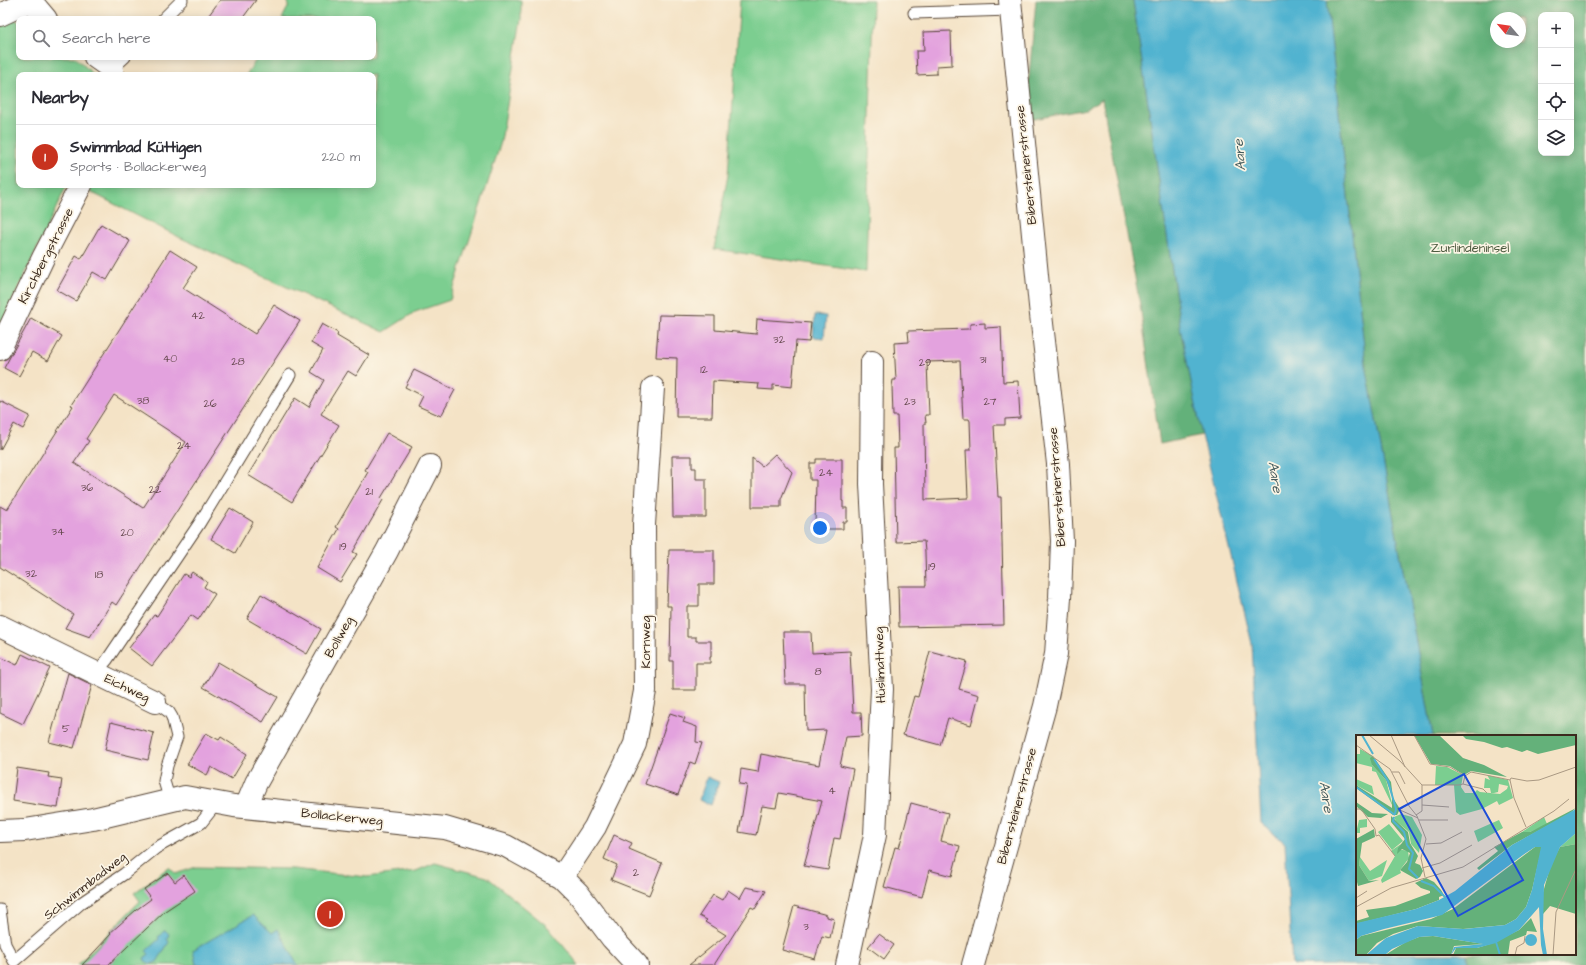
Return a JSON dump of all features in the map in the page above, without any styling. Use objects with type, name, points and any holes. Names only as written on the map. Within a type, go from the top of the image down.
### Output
[{"type":"street","points":[[0,15],[30,0],[43,16]]},
{"type":"street","name":"Bibersteinerstrasse","points":[[973,965],[1045,706],[1056,654],[1060,598],[1062,541],[1058,464],[1040,306],[1010,5]]},
{"type":"street","name":"Kirchbergstrasse","points":[[0,349],[44,256],[79,188]]},
{"type":"street","name":"Hüslimattweg","points":[[847,965],[875,835],[882,688],[871,484],[872,362]]},
{"type":"street","name":"Kornweg","points":[[562,877],[595,828],[634,744],[645,691],[644,525],[653,388]]},
{"type":"street","name":"Bollweg","points":[[246,807],[256,783],[388,551],[430,466]]},
{"type":"street","name":"Eichweg","points":[[0,626],[155,702]]},
{"type":"street","name":"Bollackerweg","points":[[0,831],[24,830],[93,819],[185,797],[216,804],[445,828],[506,846],[562,877],[578,893],[612,938],[637,965]]},
{"type":"lane","points":[[166,16],[182,0]]},
{"type":"lane","points":[[914,13],[1010,5]]},
{"type":"lane","points":[[96,673],[107,660],[199,524],[290,375]]},
{"type":"lane","name":"Eichweg","points":[[155,702],[169,712],[172,717],[177,737],[167,766],[164,781],[170,801]]},
{"type":"lane","name":"Schwimmbadweg","points":[[0,910],[3,944],[14,961],[81,903],[124,874],[156,848],[201,823],[216,804]]},
{"type":"green space","points":[[287,0],[521,0],[521,19],[501,142],[450,300],[415,312],[384,332],[181,238],[83,188],[376,188],[376,72],[248,72],[256,60],[376,60],[376,16],[284,16],[289,5]]},
{"type":"green space","points":[[740,0],[873,0],[866,272],[714,249],[728,175]]},
{"type":"green space","points":[[1036,0],[1133,0],[1181,332],[1202,435],[1160,444],[1140,305],[1102,99],[1086,109],[1025,121]]},
{"type":"green space","name":"Zurlindeninsel","points":[[1327,0],[1586,0],[1586,965],[1468,965],[1467,955],[1576,955],[1576,735],[1433,735],[1366,365]]},
{"type":"green space","points":[[14,19],[16,20],[16,60],[78,60],[91,72],[16,72],[16,188],[66,188],[0,327],[0,27]]},
{"type":"green space","points":[[435,863],[487,877],[547,926],[579,965],[78,965],[140,901],[134,893],[169,867],[176,874],[196,867],[293,869],[367,877],[416,871]]},
{"type":"water","name":"Aare","points":[[1133,0],[1327,0],[1366,365],[1433,735],[1356,735],[1356,955],[1467,955],[1468,965],[1292,965],[1285,843],[1261,823],[1252,644],[1202,435],[1181,332]]},
{"type":"water","points":[[815,315],[826,316],[824,338],[813,337]]},
{"type":"water","points":[[707,777],[719,782],[711,805],[699,800]]},
{"type":"water","points":[[253,915],[272,933],[278,929],[298,965],[196,965],[193,950]]},
{"type":"water","points":[[165,930],[169,934],[167,939],[169,942],[157,962],[151,964],[145,961],[144,958],[149,954],[146,951],[159,939],[158,937]]},
{"type":"building","points":[[220,0],[256,0],[244,16],[208,16]]},
{"type":"building","points":[[951,31],[952,65],[937,66],[937,74],[917,75],[916,51],[924,51],[923,32]]},
{"type":"building","points":[[101,224],[130,241],[107,280],[93,272],[76,301],[57,290],[76,256],[81,259]]},
{"type":"building","points":[[170,250],[197,267],[183,288],[255,334],[274,305],[300,321],[116,605],[112,602],[90,637],[65,628],[73,614],[0,567],[0,506],[7,510],[73,406],[71,405]],"holes":[[[114,395],[186,442],[143,508],[74,463],[89,441],[86,439]]]},
{"type":"building","points":[[659,315],[715,316],[715,330],[756,334],[757,319],[811,323],[809,342],[796,341],[792,387],[773,385],[773,390],[758,389],[759,384],[713,381],[712,417],[676,417],[677,358],[656,357]]},
{"type":"building","points":[[31,318],[62,336],[48,361],[32,352],[19,376],[4,368]]},
{"type":"building","points":[[985,323],[985,328],[1001,327],[1003,382],[1018,381],[1020,418],[1005,419],[1005,425],[994,425],[998,497],[1001,497],[1004,625],[899,627],[898,586],[926,586],[924,541],[896,542],[894,448],[898,448],[897,416],[893,416],[892,386],[893,380],[896,380],[894,343],[909,342],[908,331],[968,329],[970,328],[970,324]],"holes":[[[960,361],[963,419],[969,419],[970,421],[971,450],[966,450],[968,498],[925,500],[924,423],[926,423],[925,415],[929,415],[927,362]]]},
{"type":"building","points":[[322,324],[338,333],[337,336],[369,355],[356,376],[348,371],[321,414],[339,425],[292,502],[248,475],[295,398],[309,407],[324,380],[311,372],[323,350],[311,343]]},
{"type":"building","points":[[414,370],[455,390],[441,416],[418,406],[423,396],[405,387]]},
{"type":"building","points":[[0,401],[30,416],[23,429],[14,424],[0,450]]},
{"type":"building","points":[[387,433],[412,447],[381,498],[383,500],[353,552],[357,554],[340,582],[317,568],[339,529],[336,527],[368,472],[365,470]]},
{"type":"building","points":[[775,454],[792,472],[781,499],[781,507],[752,507],[752,458],[762,466]]},
{"type":"building","points":[[672,456],[692,456],[692,468],[696,468],[696,479],[706,479],[706,517],[673,517]]},
{"type":"building","points":[[816,459],[842,459],[842,501],[843,508],[847,508],[847,522],[843,522],[843,529],[815,529],[816,480],[810,480],[810,463],[816,463]]},
{"type":"building","points":[[230,508],[253,522],[235,553],[211,539]]},
{"type":"building","points":[[669,550],[714,550],[714,584],[699,584],[699,606],[687,606],[687,637],[696,637],[696,641],[711,641],[710,663],[696,663],[696,690],[673,690],[673,661],[670,661],[671,606],[667,606]]},
{"type":"building","points":[[192,572],[207,582],[204,587],[215,594],[198,620],[191,615],[152,666],[129,648],[154,615],[157,616],[184,574],[189,577]]},
{"type":"building","points":[[261,594],[321,629],[307,654],[247,619]]},
{"type":"building","points":[[783,632],[811,632],[812,653],[850,651],[853,712],[861,712],[862,736],[846,737],[840,766],[853,769],[840,839],[834,838],[828,870],[804,866],[822,801],[779,793],[776,808],[762,806],[756,835],[739,832],[747,785],[739,784],[741,769],[758,772],[761,754],[819,765],[826,730],[806,731],[805,684],[785,684]]},
{"type":"building","points":[[930,651],[967,661],[959,689],[979,695],[971,725],[948,718],[940,745],[903,735],[914,696],[918,697]]},
{"type":"building","points":[[22,654],[50,668],[23,724],[0,713],[0,657],[17,665]]},
{"type":"building","points":[[218,662],[278,697],[263,722],[203,687]]},
{"type":"building","points":[[68,673],[92,685],[74,748],[49,742]]},
{"type":"building","points":[[670,713],[685,718],[683,722],[697,727],[696,742],[702,743],[695,764],[690,762],[678,795],[645,784]]},
{"type":"building","points":[[111,722],[154,733],[148,760],[105,750]]},
{"type":"building","points":[[206,733],[219,740],[221,737],[247,754],[232,779],[211,767],[207,775],[187,764]]},
{"type":"building","points":[[17,768],[49,773],[48,777],[62,779],[58,808],[13,801]]},
{"type":"building","points":[[911,803],[948,813],[941,841],[960,846],[952,876],[929,870],[922,897],[884,887],[895,847],[899,848]]},
{"type":"building","points":[[614,835],[632,843],[629,849],[662,863],[649,895],[611,880],[617,865],[604,859]]},
{"type":"building","points":[[168,873],[175,882],[184,875],[195,891],[165,911],[108,965],[82,965],[111,934],[110,933],[151,899],[144,889]]},
{"type":"building","points":[[746,887],[766,891],[755,909],[751,907],[714,965],[689,965],[726,935],[705,922],[707,920],[699,916],[713,895],[722,900],[728,890],[740,898]]},
{"type":"building","points":[[794,906],[827,915],[827,917],[834,919],[830,938],[822,936],[815,959],[782,950]]},
{"type":"building","points":[[879,934],[894,945],[884,959],[868,947]]},
{"type":"place","name":"Swimmbad Küttigen","points":[[330,914]]}]
